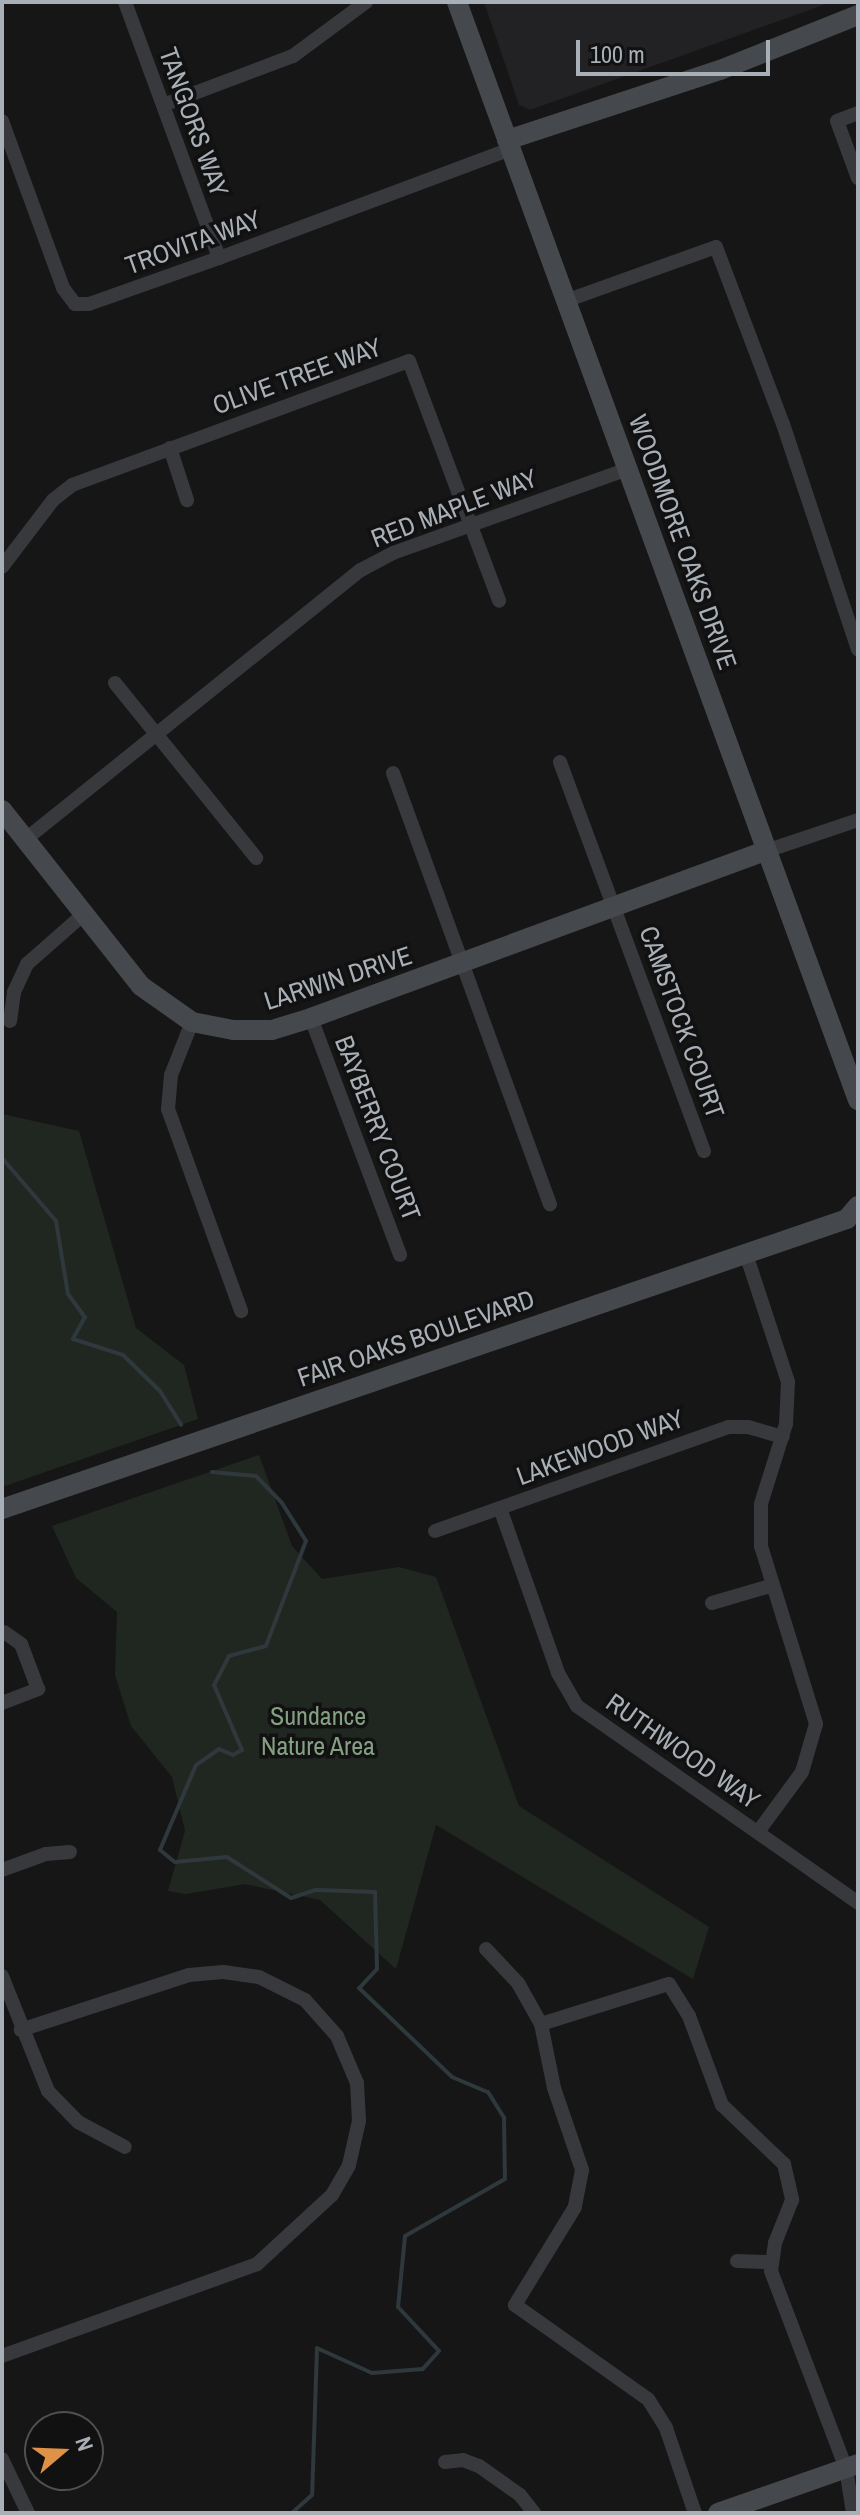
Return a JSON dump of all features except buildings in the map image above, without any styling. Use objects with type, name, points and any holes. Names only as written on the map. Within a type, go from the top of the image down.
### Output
[{"type":"street","name":"TANGORS WAY","points":[[125,2],[219,258]]},
{"type":"street","points":[[163,105],[293,56],[366,2]]},
{"type":"street","name":"WOODMORE OAKS DRIVE","points":[[457,2],[630,468],[858,1100]]},
{"type":"street","points":[[509,145],[720,70],[858,15]]},
{"type":"street","points":[[858,113],[837,121],[858,178]]},
{"type":"street","name":"TROVITA WAY","points":[[2,121],[63,288],[75,304],[89,304],[219,258],[509,145]]},
{"type":"street","points":[[568,300],[716,247],[783,424],[858,650]]},
{"type":"street","name":"OLIVE TREE WAY","points":[[2,567],[61,493],[87,477],[409,361],[472,526]]},
{"type":"street","points":[[170,448],[187,500]]},
{"type":"street","name":"RED MAPLE WAY","points":[[26,839],[361,570],[630,468]]},
{"type":"street","points":[[472,526],[499,601]]},
{"type":"street","points":[[115,683],[256,858]]},
{"type":"street","name":"CAMSTOCK COURT","points":[[560,762],[704,1151]]},
{"type":"street","points":[[393,773],[550,1204]]},
{"type":"street","name":"LARWIN DRIVE","points":[[2,810],[141,986],[192,1022],[272,1030],[464,964],[766,851]]},
{"type":"street","points":[[766,851],[858,820]]},
{"type":"street","points":[[10,1021],[14,992],[27,964],[84,914]]},
{"type":"street","name":"BAYBERRY COURT","points":[[311,1018],[400,1255]]},
{"type":"street","points":[[192,1022],[171,1075],[168,1109],[241,1311]]},
{"type":"street","name":"FAIR OAKS BOULEVARD","points":[[2,1509],[854,1216]]},
{"type":"street","points":[[746,1254],[788,1382],[783,1437],[766,1483],[759,1525],[770,1586],[812,1702],[816,1734],[802,1772],[758,1832]]},
{"type":"street","name":"LAKEWOOD WAY","points":[[435,1531],[728,1427],[757,1428],[783,1437]]},
{"type":"street","name":"RUTHWOOD WAY","points":[[500,1508],[558,1673],[577,1706],[858,1903]]},
{"type":"street","points":[[712,1603],[770,1586]]},
{"type":"street","points":[[2,1703],[38,1689],[21,1644],[4,1632]]},
{"type":"street","points":[[2,1870],[46,1854],[70,1852]]},
{"type":"street","points":[[486,1949],[518,1983],[541,2024],[554,2088],[582,2170],[575,2207],[515,2305],[648,2399],[666,2428],[695,2513]]},
{"type":"street","points":[[2,2356],[257,2264],[332,2195],[349,2165],[359,2121],[357,2083],[337,2036],[305,2000],[259,1977],[223,1972],[189,1975],[21,2030]]},
{"type":"street","points":[[2,1976],[33,2064],[62,2108],[125,2147]]},
{"type":"street","points":[[541,2024],[669,1984],[693,2026],[722,2105],[739,2126],[779,2156],[788,2172],[791,2207],[771,2262],[852,2466],[853,2513]]},
{"type":"street","points":[[737,2261],[771,2262]]},
{"type":"street","points":[[2,2459],[28,2513]]},
{"type":"street","points":[[445,2462],[463,2460],[479,2466],[520,2495],[534,2513]]},
{"type":"street","points":[[718,2513],[852,2466]]},
{"type":"shaded area","points":[[484,2],[832,2],[530,110],[519,105]]},
{"type":"green space","points":[[2,1114],[79,1131],[136,1328],[184,1365],[198,1419],[2,1487]]},
{"type":"green space","name":"Sundance Nature Area","points":[[259,1455],[292,1546],[322,1579],[399,1567],[436,1577],[519,1806],[709,1927],[693,1979],[436,1825],[396,1969],[320,1900],[245,1884],[186,1894],[168,1891],[185,1831],[172,1777],[131,1726],[115,1675],[117,1612],[76,1578],[52,1526]]},
{"type":"waterway","points":[[2,1158],[56,1221],[68,1294],[85,1317],[73,1339],[123,1355],[160,1391],[181,1425]]},
{"type":"waterway","points":[[212,1472],[256,1476],[282,1503],[306,1541],[266,1646],[229,1656],[214,1685],[242,1750],[233,1755],[219,1749],[196,1765],[160,1850],[175,1862],[227,1857],[291,1898],[316,1890],[375,1892],[377,1969],[359,1988],[452,2077],[488,2092],[504,2118],[505,2179],[405,2236],[398,2307],[439,2351],[423,2369],[372,2373],[317,2348],[312,2495],[292,2513]]}]
